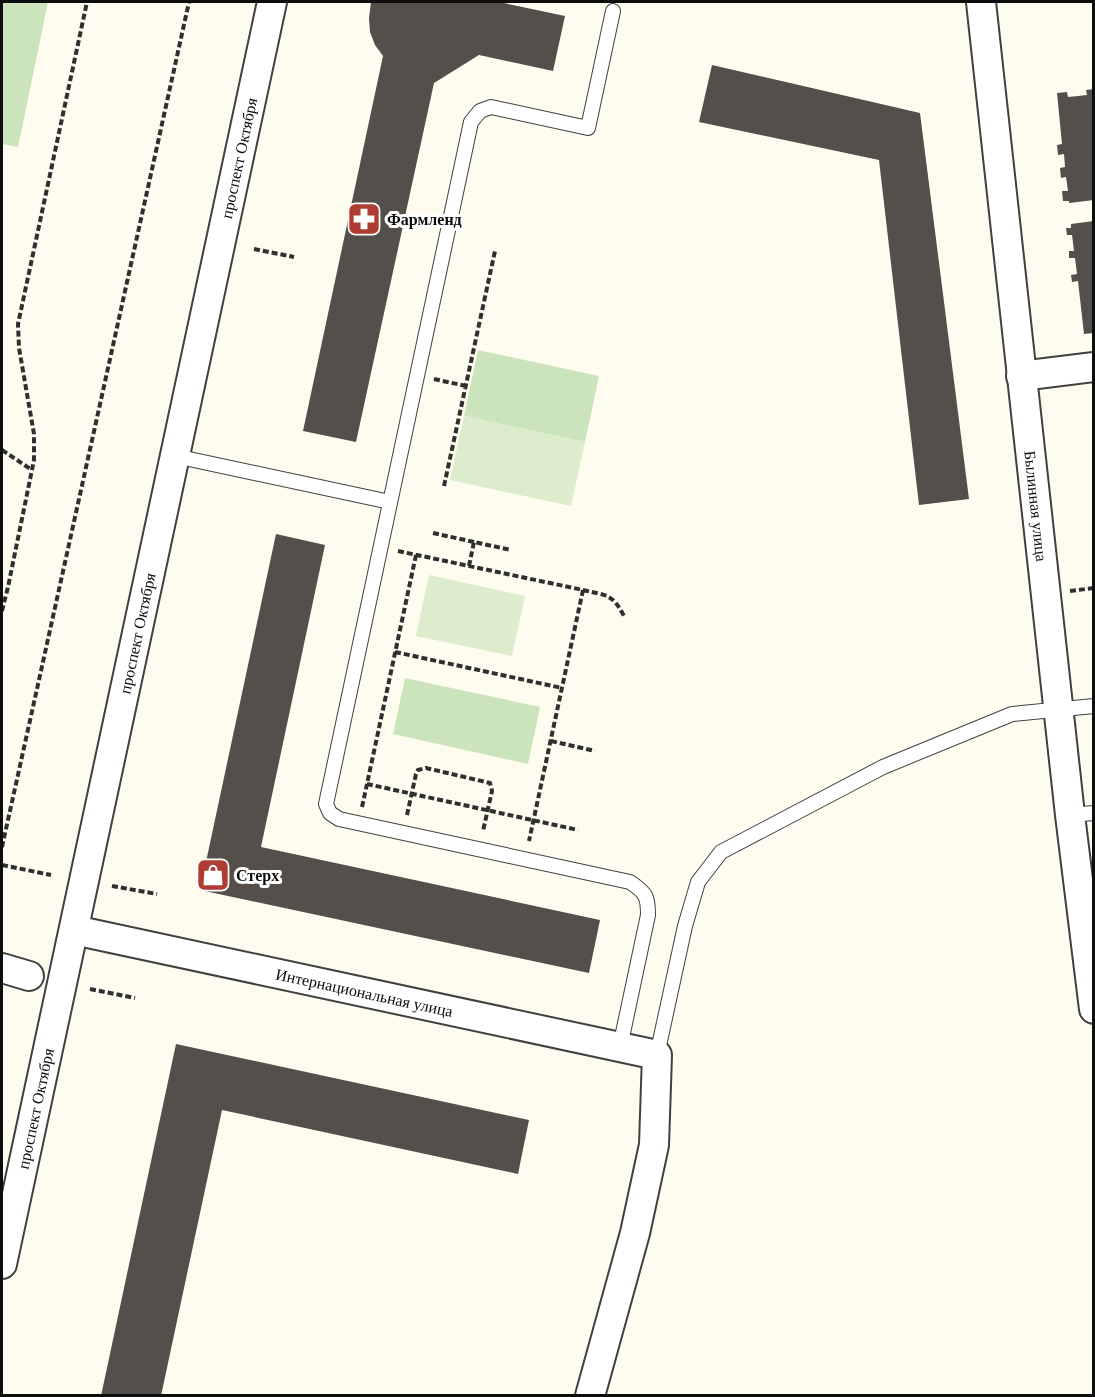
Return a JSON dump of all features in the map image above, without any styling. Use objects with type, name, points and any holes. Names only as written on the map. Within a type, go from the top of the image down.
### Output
[{"type":"street","name":"проспект Октября","points":[[2,1264],[272,2]]},
{"type":"street","points":[[969,2],[981,2]]},
{"type":"street","name":"Былинная улица","points":[[981,2],[1059,710],[1082,814],[1094,1009]]},
{"type":"street","points":[[1021,376],[1094,367]]},
{"type":"street","name":"Интернациональная улица","points":[[74,930],[657,1055]]},
{"type":"street","points":[[2,968],[29,976]]},
{"type":"street","points":[[590,1395],[635,1233],[654,1145],[657,1055]]},
{"type":"lane","points":[[613,11],[588,128],[491,107],[480,111],[471,122],[326,804],[330,813],[339,819],[630,882],[643,891],[648,901],[648,915],[620,1047]]},
{"type":"lane","points":[[175,456],[390,502]]},
{"type":"lane","points":[[657,1055],[685,926],[698,882],[721,852],[883,767],[1012,714],[1094,706]]},
{"type":"path","points":[[2,611],[34,460],[34,434],[19,348],[18,324],[87,2]]},
{"type":"path","points":[[2,846],[189,2]]},
{"type":"path","points":[[254,249],[294,257]]},
{"type":"path","points":[[444,486],[495,251]]},
{"type":"path","points":[[417,376],[466,386]]},
{"type":"path","points":[[2,450],[32,470]]},
{"type":"path","points":[[433,533],[511,550]]},
{"type":"path","points":[[469,566],[474,542]]},
{"type":"path","points":[[380,547],[612,598],[618,603],[624,616]]},
{"type":"path","points":[[416,555],[367,784],[578,830]]},
{"type":"path","points":[[525,859],[583,590]]},
{"type":"path","points":[[395,652],[562,688]]},
{"type":"path","points":[[551,741],[595,751]]},
{"type":"path","points":[[404,833],[418,770],[426,768],[446,772],[490,783],[492,791],[479,849]]},
{"type":"path","points":[[2,865],[51,875]]},
{"type":"path","points":[[112,886],[157,894]]},
{"type":"path","points":[[90,989],[135,998]]},
{"type":"green space","points":[[2,2],[48,2],[18,147],[2,144]]},
{"type":"green space","points":[[478,350],[599,376],[585,442],[464,416]]},
{"type":"green space","points":[[464,416],[585,442],[571,506],[450,480]]},
{"type":"green space","points":[[429,575],[525,596],[512,656],[416,636]]},
{"type":"green space","points":[[405,678],[540,707],[528,764],[393,734]]},
{"type":"building","points":[[371,2],[499,2],[565,16],[553,71],[479,55],[434,83],[356,442],[303,431],[383,56],[370,32]]},
{"type":"building","points":[[712,65],[920,113],[969,499],[919,505],[879,160],[699,122]]},
{"type":"building","points":[[1094,89],[1094,200],[1069,203],[1069,201],[1063,201],[1062,191],[1068,191],[1066,177],[1061,178],[1060,168],[1065,167],[1064,154],[1058,155],[1057,145],[1062,144],[1057,93],[1067,92],[1068,97],[1078,96],[1087,95],[1086,90]]},
{"type":"building","points":[[1094,221],[1094,333],[1084,334],[1078,281],[1072,282],[1071,275],[1077,274],[1075,258],[1069,258],[1069,251],[1074,251],[1072,235],[1067,235],[1066,228],[1071,228],[1071,224]]},
{"type":"building","points":[[276,534],[325,545],[261,847],[600,920],[589,973],[200,890]]},
{"type":"building","points":[[176,1044],[529,1120],[518,1174],[222,1110],[161,1396],[101,1396]]},
{"type":"place","name":"Фармленд","points":[[364,219]]},
{"type":"place","name":"Стерх","points":[[213,875]]}]
